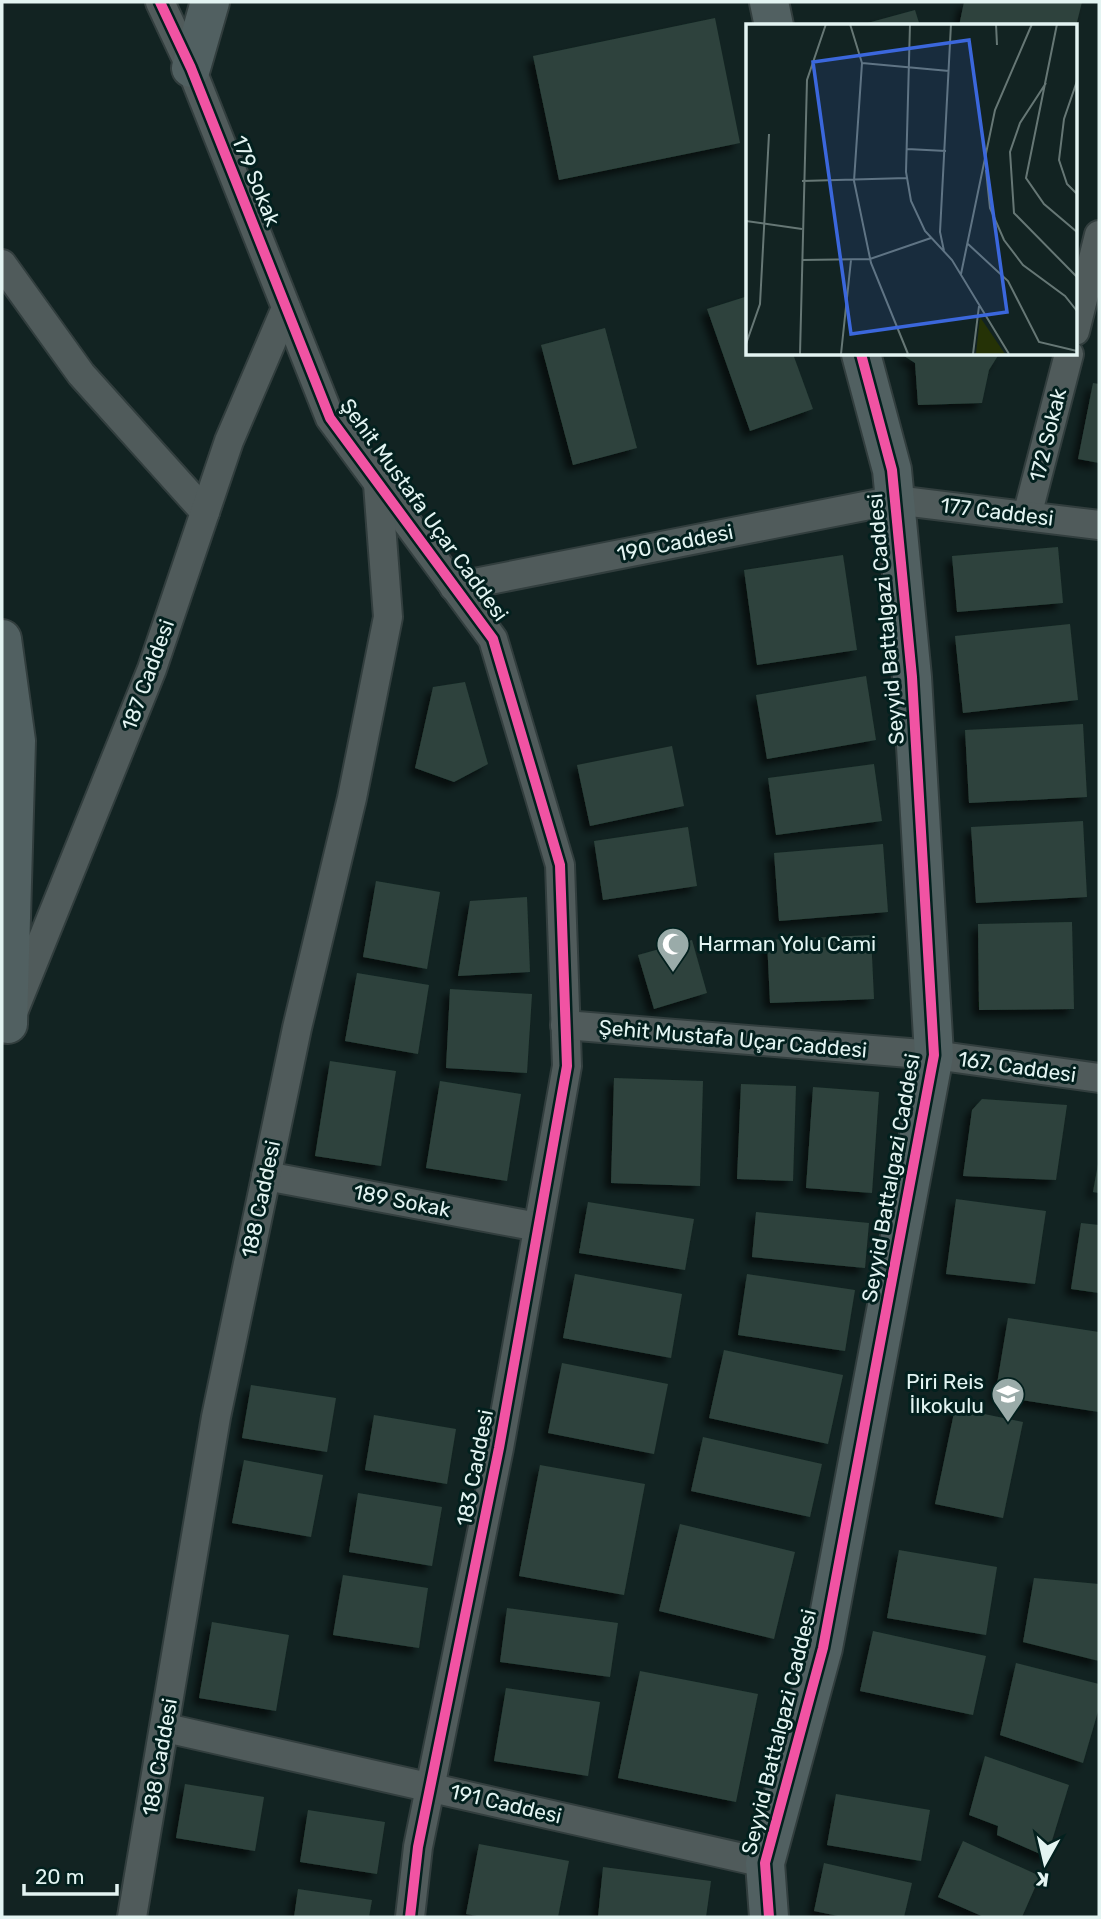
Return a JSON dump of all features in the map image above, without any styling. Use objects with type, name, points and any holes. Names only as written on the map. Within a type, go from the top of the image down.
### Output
[{"type":"street","name":"179 Sokak","points":[[160,2],[191,68],[286,308]]},
{"type":"street","points":[[191,68],[210,2]]},
{"type":"street","points":[[769,2],[774,24]]},
{"type":"street","points":[[1076,327],[1099,235]]},
{"type":"street","points":[[2,264],[81,374],[205,512]]},
{"type":"street","name":"Şehit Mustafa Uçar Caddesi","points":[[286,308],[330,418],[493,639],[560,865],[565,1025],[934,1055]]},
{"type":"street","name":"187 Caddesi","points":[[5,1032],[152,669],[229,441],[286,308]]},
{"type":"street","name":"Seyyid Battalgazi Caddesi","points":[[769,1917],[765,1863],[823,1648],[934,1055],[912,677],[892,470],[861,355]]},
{"type":"street","name":"172 Sokak","points":[[1027,516],[1069,355]]},
{"type":"street","name":"188 Caddesi","points":[[132,1917],[166,1728],[216,1417],[297,1028],[352,798],[388,617],[378,484]]},
{"type":"street","name":"177 Caddesi","points":[[895,500],[1099,525]]},
{"type":"street","name":"190 Caddesi","points":[[454,587],[895,500]]},
{"type":"street","points":[[2,639],[16,741],[5,1032]]},
{"type":"street","name":"183 Caddesi","points":[[410,1917],[418,1847],[499,1448],[566,1066],[565,1025]]},
{"type":"street","name":"167. Caddesi","points":[[934,1055],[1099,1078]]},
{"type":"street","name":"189 Sokak","points":[[266,1175],[538,1227]]},
{"type":"street","name":"191 Caddesi","points":[[166,1728],[765,1863]]},
{"type":"building","points":[[964,2],[1082,2],[1076,26],[959,24]]},
{"type":"building","points":[[915,10],[919,24],[864,24]]},
{"type":"building","points":[[715,18],[740,143],[559,180],[533,56]]},
{"type":"building","points":[[746,297],[746,355],[793,355],[813,409],[750,431],[707,309]]},
{"type":"building","points":[[605,328],[637,448],[573,465],[541,345]]},
{"type":"building","points":[[903,355],[998,355],[989,370],[982,403],[918,405],[915,363]]},
{"type":"building","points":[[1093,383],[1099,384],[1099,463],[1078,459]]},
{"type":"building","points":[[1058,547],[1063,603],[957,612],[952,556]]},
{"type":"building","points":[[843,555],[857,650],[757,665],[744,570]]},
{"type":"building","points":[[1070,624],[1078,700],[963,713],[955,636]]},
{"type":"building","points":[[866,676],[876,740],[767,759],[756,695]]},
{"type":"building","points":[[465,682],[488,764],[454,782],[415,768],[433,687]]},
{"type":"building","points":[[1083,724],[1087,797],[969,803],[965,730]]},
{"type":"building","points":[[672,746],[684,806],[590,826],[577,765]]},
{"type":"building","points":[[874,764],[882,821],[776,835],[768,778]]},
{"type":"building","points":[[1083,821],[1087,897],[976,903],[971,827]]},
{"type":"building","points":[[688,827],[697,886],[603,900],[594,841]]},
{"type":"building","points":[[883,844],[888,912],[779,921],[774,853]]},
{"type":"building","points":[[376,881],[440,892],[427,969],[363,957]]},
{"type":"building","points":[[527,897],[530,972],[458,976],[470,901]]},
{"type":"building","points":[[1072,922],[1074,1009],[979,1010],[978,924]]},
{"type":"building","points":[[871,935],[874,999],[770,1003],[767,940]]},
{"type":"building","name":"Harman Yolu Cami","points":[[692,940],[707,993],[654,1009],[638,955]]},
{"type":"building","points":[[357,973],[429,985],[418,1054],[345,1041]]},
{"type":"building","points":[[450,989],[532,994],[527,1073],[446,1068]]},
{"type":"building","points":[[330,1061],[396,1071],[381,1166],[315,1156]]},
{"type":"building","points":[[614,1078],[703,1081],[700,1186],[611,1183]]},
{"type":"building","points":[[440,1081],[521,1094],[507,1181],[426,1168]]},
{"type":"building","points":[[741,1084],[796,1086],[793,1181],[737,1179]]},
{"type":"building","points":[[813,1087],[879,1092],[872,1193],[806,1188]]},
{"type":"building","points":[[982,1099],[1067,1105],[1056,1180],[963,1176],[972,1110]]},
{"type":"building","points":[[1099,1164],[1099,1193],[1093,1192]]},
{"type":"building","points":[[956,1199],[1046,1211],[1035,1284],[946,1274]]},
{"type":"building","points":[[588,1202],[694,1219],[685,1270],[579,1253]]},
{"type":"building","points":[[756,1212],[869,1223],[865,1268],[752,1257]]},
{"type":"building","points":[[1081,1223],[1099,1225],[1099,1293],[1071,1289]]},
{"type":"building","points":[[575,1274],[682,1294],[671,1358],[563,1338]]},
{"type":"building","points":[[747,1274],[855,1290],[845,1351],[738,1335]]},
{"type":"building","points":[[1008,1318],[1099,1332],[1099,1412],[995,1396]]},
{"type":"building","points":[[724,1350],[843,1375],[828,1444],[709,1418]]},
{"type":"building","points":[[562,1363],[668,1384],[654,1454],[548,1433]]},
{"type":"building","points":[[251,1385],[336,1398],[327,1452],[242,1438]]},
{"type":"building","points":[[955,1408],[1023,1422],[1003,1518],[935,1504]]},
{"type":"building","points":[[374,1415],[456,1429],[447,1484],[365,1470]]},
{"type":"building","points":[[703,1437],[822,1464],[810,1517],[691,1491]]},
{"type":"building","points":[[244,1460],[323,1475],[311,1537],[232,1523]]},
{"type":"building","points":[[540,1465],[645,1484],[624,1595],[519,1576]]},
{"type":"building","points":[[358,1493],[442,1507],[432,1566],[349,1552]]},
{"type":"building","points":[[680,1524],[795,1552],[774,1639],[659,1611]]},
{"type":"building","points":[[899,1550],[997,1567],[986,1635],[887,1618]]},
{"type":"building","points":[[343,1575],[428,1588],[419,1648],[333,1635]]},
{"type":"building","points":[[1034,1578],[1099,1584],[1099,1661],[1023,1642]]},
{"type":"building","points":[[507,1608],[618,1623],[610,1677],[500,1662]]},
{"type":"building","points":[[212,1622],[289,1635],[276,1711],[199,1698]]},
{"type":"building","points":[[873,1631],[986,1656],[973,1715],[860,1691]]},
{"type":"building","points":[[1016,1663],[1099,1684],[1099,1708],[1083,1763],[1000,1735]]},
{"type":"building","points":[[640,1671],[758,1694],[736,1802],[618,1778]]},
{"type":"building","points":[[506,1688],[600,1702],[588,1776],[494,1761]]},
{"type":"building","points":[[985,1756],[1069,1785],[1047,1857],[997,1835],[998,1826],[969,1815]]},
{"type":"building","points":[[185,1784],[264,1797],[255,1851],[176,1838]]},
{"type":"building","points":[[836,1794],[930,1810],[921,1861],[827,1845]]},
{"type":"building","points":[[308,1810],[385,1822],[377,1874],[300,1862]]},
{"type":"building","points":[[963,1841],[1040,1876],[1022,1917],[984,1917],[938,1897]]},
{"type":"building","points":[[479,1844],[569,1861],[558,1917],[483,1917],[466,1914]]},
{"type":"building","points":[[824,1863],[912,1883],[904,1917],[843,1917],[814,1911]]},
{"type":"building","points":[[603,1867],[711,1881],[706,1917],[598,1917]]},
{"type":"building","points":[[298,1889],[372,1900],[369,1917],[294,1917]]},
{"type":"cycle path","points":[[160,2],[191,68],[330,418],[493,639],[560,865],[567,1066],[499,1448],[418,1847],[410,1917]]},
{"type":"cycle path","points":[[769,1917],[765,1863],[823,1648],[934,1055],[912,677],[892,470],[861,355]]},
{"type":"place","name":"Harman Yolu Cami","points":[[673,974]]},
{"type":"place","name":"Piri Reis İlkokulu","points":[[1008,1424]]}]
